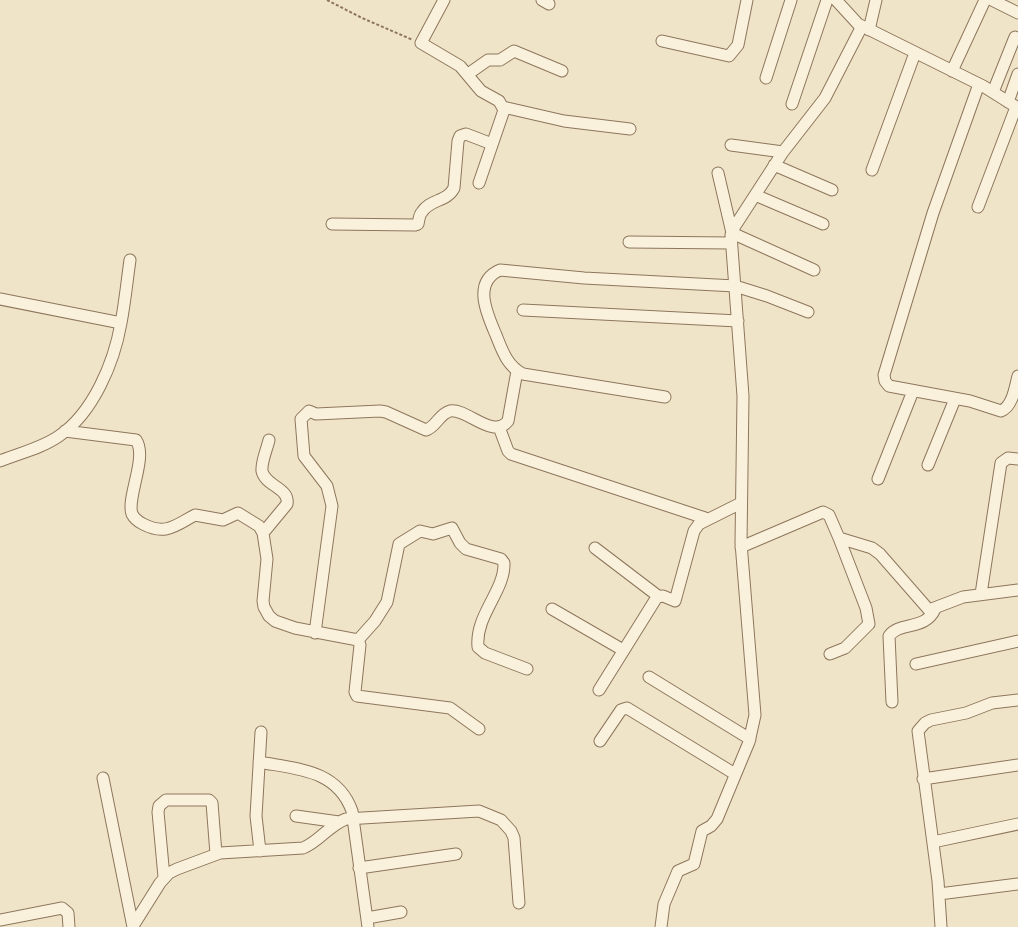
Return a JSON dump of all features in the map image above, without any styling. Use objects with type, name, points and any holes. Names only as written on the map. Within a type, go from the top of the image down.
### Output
[{"type":"street","points":[[444,0],[421,43],[460,66],[481,91],[499,101],[504,110],[479,183]]},
{"type":"street","points":[[662,41],[729,56],[738,45],[747,0]]},
{"type":"street","points":[[766,78],[791,0]]},
{"type":"street","points":[[792,104],[827,0]]},
{"type":"street","points":[[836,0],[845,5],[865,28],[979,84],[1014,105]]},
{"type":"street","points":[[731,238],[774,165],[825,98],[865,28],[876,0]]},
{"type":"street","points":[[952,71],[985,0]]},
{"type":"street","points":[[992,0],[1018,12]]},
{"type":"street","points":[[993,92],[1016,37]]},
{"type":"street","points":[[468,74],[488,60],[500,60],[514,50],[562,72]]},
{"type":"street","points":[[872,170],[915,53]]},
{"type":"street","points":[[978,207],[1014,105],[1018,74]]},
{"type":"street","points":[[979,84],[933,212],[885,370],[885,381],[889,386],[955,398],[1001,411],[1008,407],[1018,376]]},
{"type":"street","points":[[503,106],[564,121],[630,128]]},
{"type":"street","points":[[332,224],[418,224],[420,213],[424,208],[451,195],[454,188],[458,141],[460,136],[466,134],[492,144]]},
{"type":"street","points":[[731,145],[783,152]]},
{"type":"street","points":[[774,165],[832,190]]},
{"type":"street","points":[[661,927],[664,904],[678,871],[695,862],[702,831],[711,826],[717,819],[750,739],[755,706],[750,667],[742,547],[741,503],[744,424],[742,365],[731,238],[718,173]]},
{"type":"street","points":[[755,195],[823,224]]},
{"type":"street","points":[[629,242],[731,238],[814,270]]},
{"type":"street","points":[[0,461],[47,443],[66,431],[72,426],[89,404],[102,380],[115,349],[121,323],[130,260]]},
{"type":"street","points":[[665,397],[517,372],[506,359],[486,312],[483,298],[486,280],[495,272],[500,270],[584,278],[735,286],[767,296],[808,312]]},
{"type":"street","points":[[0,299],[121,323]]},
{"type":"street","points":[[523,310],[738,321]]},
{"type":"street","points":[[315,633],[332,506],[330,492],[323,480],[304,456],[300,424],[304,415],[309,411],[316,414],[380,411],[386,412],[426,430],[445,413],[455,411],[484,424],[499,427],[508,421],[517,372]]},
{"type":"street","points":[[878,479],[913,391]]},
{"type":"street","points":[[928,465],[955,398]]},
{"type":"street","points":[[499,427],[508,451],[511,454],[708,519]]},
{"type":"street","points":[[66,431],[136,440],[139,447],[138,469],[131,512],[142,524],[164,530],[176,527],[195,515],[223,520],[238,513],[259,526],[263,533],[267,559],[263,601],[266,612],[275,620],[295,628],[358,640]]},
{"type":"street","points":[[263,533],[287,504],[288,500],[286,494],[264,477],[262,469],[269,440]]},
{"type":"street","points":[[981,594],[1001,463],[1006,458],[1018,460]]},
{"type":"street","points":[[595,548],[658,596],[675,601],[694,531],[698,524],[741,503]]},
{"type":"street","points":[[742,547],[823,512],[829,514],[840,538],[866,608],[869,624],[845,648],[830,654]]},
{"type":"street","points":[[358,640],[375,621],[387,602],[399,544],[420,531],[433,534],[452,528],[460,543],[466,549],[501,559],[504,564],[504,573],[482,621],[478,647],[485,653],[527,669]]},
{"type":"street","points":[[840,538],[876,551],[926,609],[929,610],[935,609],[954,600],[981,594],[1018,590]]},
{"type":"street","points":[[599,690],[658,596]]},
{"type":"street","points":[[552,609],[623,650]]},
{"type":"street","points":[[892,702],[889,636],[893,632],[927,621],[932,617],[935,609]]},
{"type":"street","points":[[358,640],[360,645],[355,692],[357,696],[450,708],[479,729]]},
{"type":"street","points":[[916,664],[1018,641]]},
{"type":"street","points":[[649,677],[750,739]]},
{"type":"street","points":[[941,927],[933,842],[917,736],[918,731],[925,723],[931,720],[966,713],[992,703],[1018,700]]},
{"type":"street","points":[[600,741],[621,710],[627,708],[735,774]]},
{"type":"street","points":[[260,852],[256,821],[261,732]]},
{"type":"street","points":[[259,762],[314,772],[324,776],[345,796],[352,811],[367,922],[401,912]]},
{"type":"street","points":[[923,779],[1018,765]]},
{"type":"street","points":[[103,778],[133,927]]},
{"type":"street","points":[[164,877],[158,812],[162,802],[166,800],[209,800],[212,803],[216,854]]},
{"type":"street","points":[[296,816],[339,822],[353,819],[479,811],[501,820],[511,831],[514,838],[520,903]]},
{"type":"street","points":[[133,927],[164,877],[177,869],[216,854],[303,848],[309,846],[339,822]]},
{"type":"street","points":[[933,842],[1018,824]]},
{"type":"street","points":[[359,868],[456,854]]},
{"type":"street","points":[[939,894],[1018,884]]},
{"type":"street","points":[[0,920],[62,908],[68,913],[69,927]]},
{"type":"path","points":[[326,0],[362,18],[421,43]]}]
